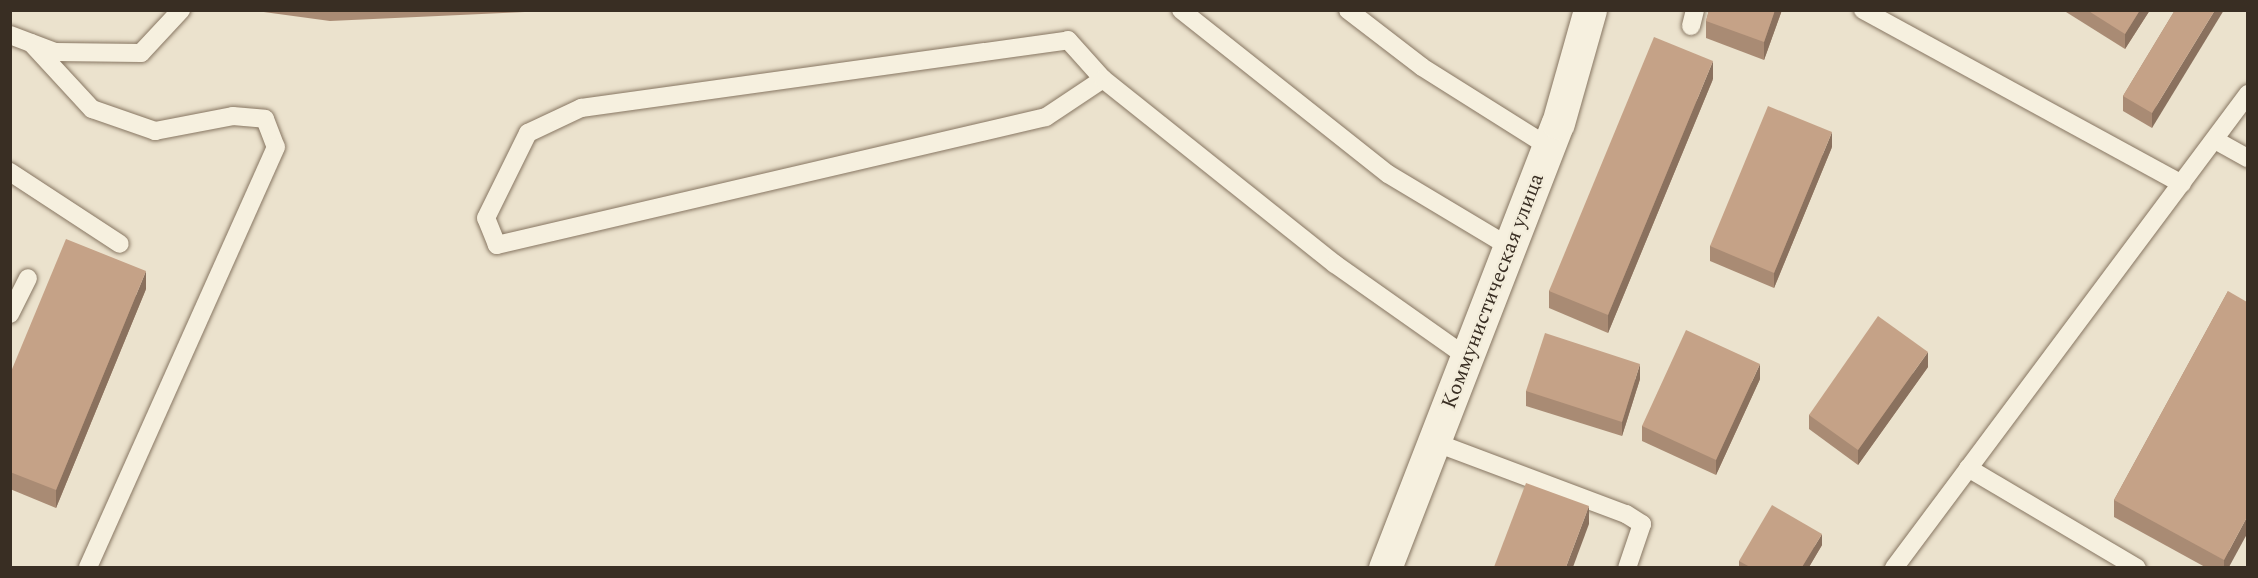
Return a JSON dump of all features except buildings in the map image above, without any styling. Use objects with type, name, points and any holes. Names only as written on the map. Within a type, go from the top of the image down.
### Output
[{"type":"main road","name":"Коммунистическая улица","points":[[1385,567],[1549,147],[1590,10]]},
{"type":"lane","points":[[10,36],[55,51],[141,53],[181,10]]},
{"type":"lane","points":[[1181,10],[1388,174],[1510,247]]},
{"type":"lane","points":[[1348,10],[1422,67],[1549,147]]},
{"type":"lane","points":[[1863,10],[2182,184]]},
{"type":"lane","points":[[1103,79],[1046,117],[497,245],[486,218],[528,133],[581,108],[1068,40],[1103,79],[1335,264],[1467,357]]},
{"type":"lane","points":[[31,43],[92,109],[155,131],[233,116],[265,119],[276,147],[88,567]]},
{"type":"lane","points":[[1894,567],[2215,140],[2247,94]]},
{"type":"lane","points":[[2215,140],[2247,158]]},
{"type":"lane","points":[[10,171],[120,244]]},
{"type":"lane","points":[[10,314],[28,278]]},
{"type":"lane","points":[[1434,442],[1626,514],[1642,524],[1627,567]]},
{"type":"lane","points":[[1968,468],[2137,567]]}]
